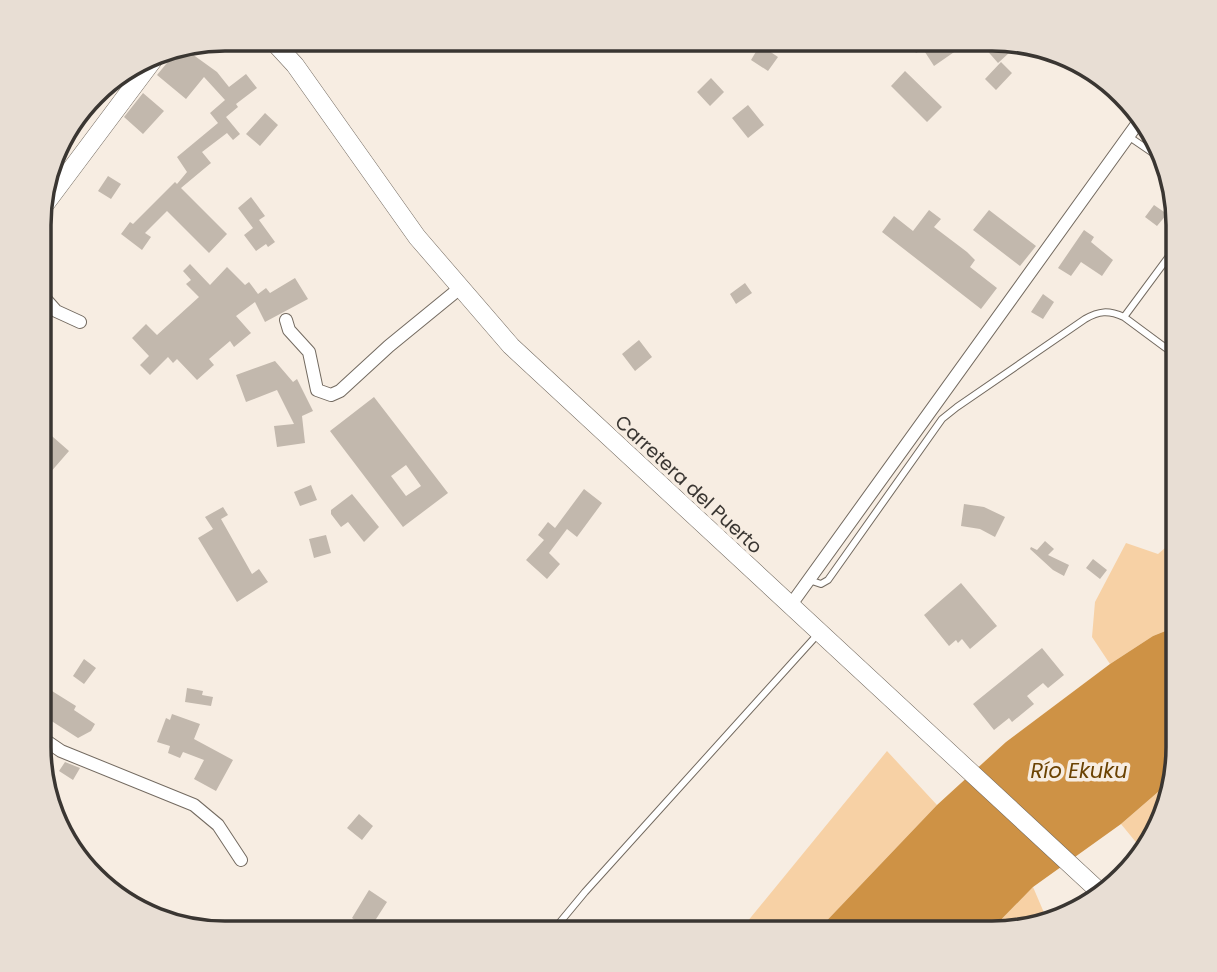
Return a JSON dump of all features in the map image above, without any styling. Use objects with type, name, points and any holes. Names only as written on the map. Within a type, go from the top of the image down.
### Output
[{"type":"main road","name":"Carretera del Puerto","points":[[283,51],[409,226],[511,346],[1095,887]]},
{"type":"main road","name":"Carretera del Puerto","points":[[289,51],[295,65]]},
{"type":"main road","points":[[54,193],[145,70]]},
{"type":"street","points":[[790,606],[1135,126]]},
{"type":"street","points":[[286,320],[289,330],[309,352],[317,390],[331,395],[340,391],[389,346],[460,288]]},
{"type":"street","points":[[51,305],[56,311],[80,322]]},
{"type":"street","points":[[51,744],[61,751],[194,805],[218,825],[241,860]]},
{"type":"lane","points":[[1128,136],[1149,149]]},
{"type":"lane","points":[[1124,317],[1166,260]]},
{"type":"lane","points":[[809,580],[821,584],[828,580],[942,419],[1091,315],[1098,312],[1124,317],[1166,348]]},
{"type":"lane","points":[[561,921],[819,633]]},
{"type":"shaded area","points":[[1126,543],[1158,554],[1166,547],[1166,631],[1153,636],[1110,664],[1092,637],[1095,602]]},
{"type":"shaded area","points":[[887,751],[937,805],[826,921],[748,921]]},
{"type":"shaded area","points":[[1160,790],[1153,814],[1137,844],[1121,824]]},
{"type":"shaded area","points":[[1033,887],[1044,913],[1000,921]]},
{"type":"water","name":"Río Ekuku","points":[[1166,631],[1166,759],[1160,790],[1121,824],[1033,887],[1000,921],[826,921],[937,805],[1006,742],[1110,664],[1153,636]]},
{"type":"building","points":[[756,51],[769,51],[778,57],[768,71],[751,60]]},
{"type":"building","points":[[924,51],[956,51],[934,66]]},
{"type":"building","points":[[988,51],[1010,52],[998,63]]},
{"type":"building","points":[[192,54],[217,72],[229,87],[246,74],[257,88],[236,104],[238,107],[226,117],[240,134],[233,140],[227,133],[202,152],[211,163],[181,188],[227,234],[209,253],[167,211],[145,233],[151,237],[142,250],[121,234],[130,222],[133,224],[187,172],[177,157],[218,123],[210,113],[225,100],[204,77],[186,99],[157,75],[170,60]]},
{"type":"building","points":[[1001,62],[1012,73],[996,90],[985,79]]},
{"type":"building","points":[[905,71],[942,107],[927,122],[891,86]]},
{"type":"building","points":[[711,78],[724,92],[710,106],[697,92]]},
{"type":"building","points":[[143,93],[164,111],[143,134],[124,117]]},
{"type":"building","points":[[748,105],[764,125],[748,138],[732,118]]},
{"type":"building","points":[[265,113],[278,125],[260,146],[246,134]]},
{"type":"building","points":[[108,176],[121,184],[111,199],[98,191]]},
{"type":"building","points":[[251,197],[265,216],[259,220],[275,242],[256,251],[244,235],[253,228],[238,208]]},
{"type":"building","points":[[1154,205],[1165,213],[1157,226],[1145,217]]},
{"type":"building","points":[[929,210],[941,219],[934,227],[967,252],[975,260],[970,267],[997,288],[981,309],[882,232],[894,216],[913,231]]},
{"type":"building","points":[[989,210],[1036,246],[1020,266],[973,230]]},
{"type":"building","points":[[1084,230],[1094,237],[1091,242],[1113,260],[1102,276],[1081,262],[1071,276],[1058,268]]},
{"type":"building","points":[[190,264],[210,285],[227,267],[245,285],[249,282],[258,294],[266,288],[270,293],[295,278],[308,299],[265,322],[255,302],[236,316],[251,333],[234,347],[230,341],[209,359],[214,365],[197,380],[177,359],[173,363],[168,357],[150,375],[140,365],[149,356],[132,338],[146,324],[157,335],[199,297],[186,284],[191,280],[183,271]]},
{"type":"building","points":[[745,283],[752,293],[736,304],[730,294]]},
{"type":"building","points":[[1043,294],[1054,302],[1043,319],[1031,312]]},
{"type":"building","points":[[639,340],[652,357],[635,371],[622,354]]},
{"type":"building","points":[[275,361],[293,382],[297,379],[313,411],[302,416],[305,443],[277,447],[274,426],[294,424],[277,390],[246,402],[236,375]]},
{"type":"building","points":[[374,397],[448,493],[403,527],[330,431]],"holes":[[[406,465],[421,486],[406,496],[391,476]]]},
{"type":"building","points":[[51,435],[69,451],[51,472]]},
{"type":"building","points":[[311,485],[317,500],[300,506],[294,492]]},
{"type":"building","points":[[584,489],[602,503],[577,537],[567,529],[549,553],[560,564],[547,579],[526,560],[544,540],[538,535],[548,522],[555,528]]},
{"type":"building","points":[[352,494],[379,527],[364,542],[348,522],[341,527],[331,514],[331,510]]},
{"type":"building","points":[[964,504],[984,507],[1005,517],[995,537],[980,529],[961,526]]},
{"type":"building","points":[[223,507],[228,515],[221,519],[252,574],[259,569],[268,582],[237,602],[198,538],[213,529],[205,517]]},
{"type":"building","points":[[326,535],[331,553],[314,558],[309,539]]},
{"type":"building","points":[[1045,541],[1054,549],[1048,555],[1069,565],[1064,576],[1053,570],[1030,549],[1031,547],[1037,550]]},
{"type":"building","points":[[1093,559],[1107,570],[1100,579],[1086,568]]},
{"type":"building","points":[[961,583],[997,626],[970,649],[962,639],[949,646],[924,615]]},
{"type":"building","points":[[1042,648],[1064,675],[1048,688],[1043,683],[1027,696],[1034,704],[1012,722],[1009,718],[994,730],[973,704]]},
{"type":"building","points":[[84,659],[96,668],[84,684],[73,676]]},
{"type":"building","points":[[187,688],[203,691],[202,695],[213,697],[211,706],[185,702]]},
{"type":"building","points":[[51,693],[76,706],[74,710],[95,724],[91,731],[78,738],[51,721]]},
{"type":"building","points":[[172,714],[200,724],[194,739],[233,760],[216,791],[194,779],[204,760],[183,752],[180,758],[168,753],[170,746],[157,742],[166,718],[170,720]]},
{"type":"building","points":[[65,762],[80,768],[73,780],[59,771]]},
{"type":"building","points":[[359,814],[373,826],[362,840],[347,828]]},
{"type":"building","points":[[369,890],[387,902],[375,921],[356,921],[352,918]]}]
